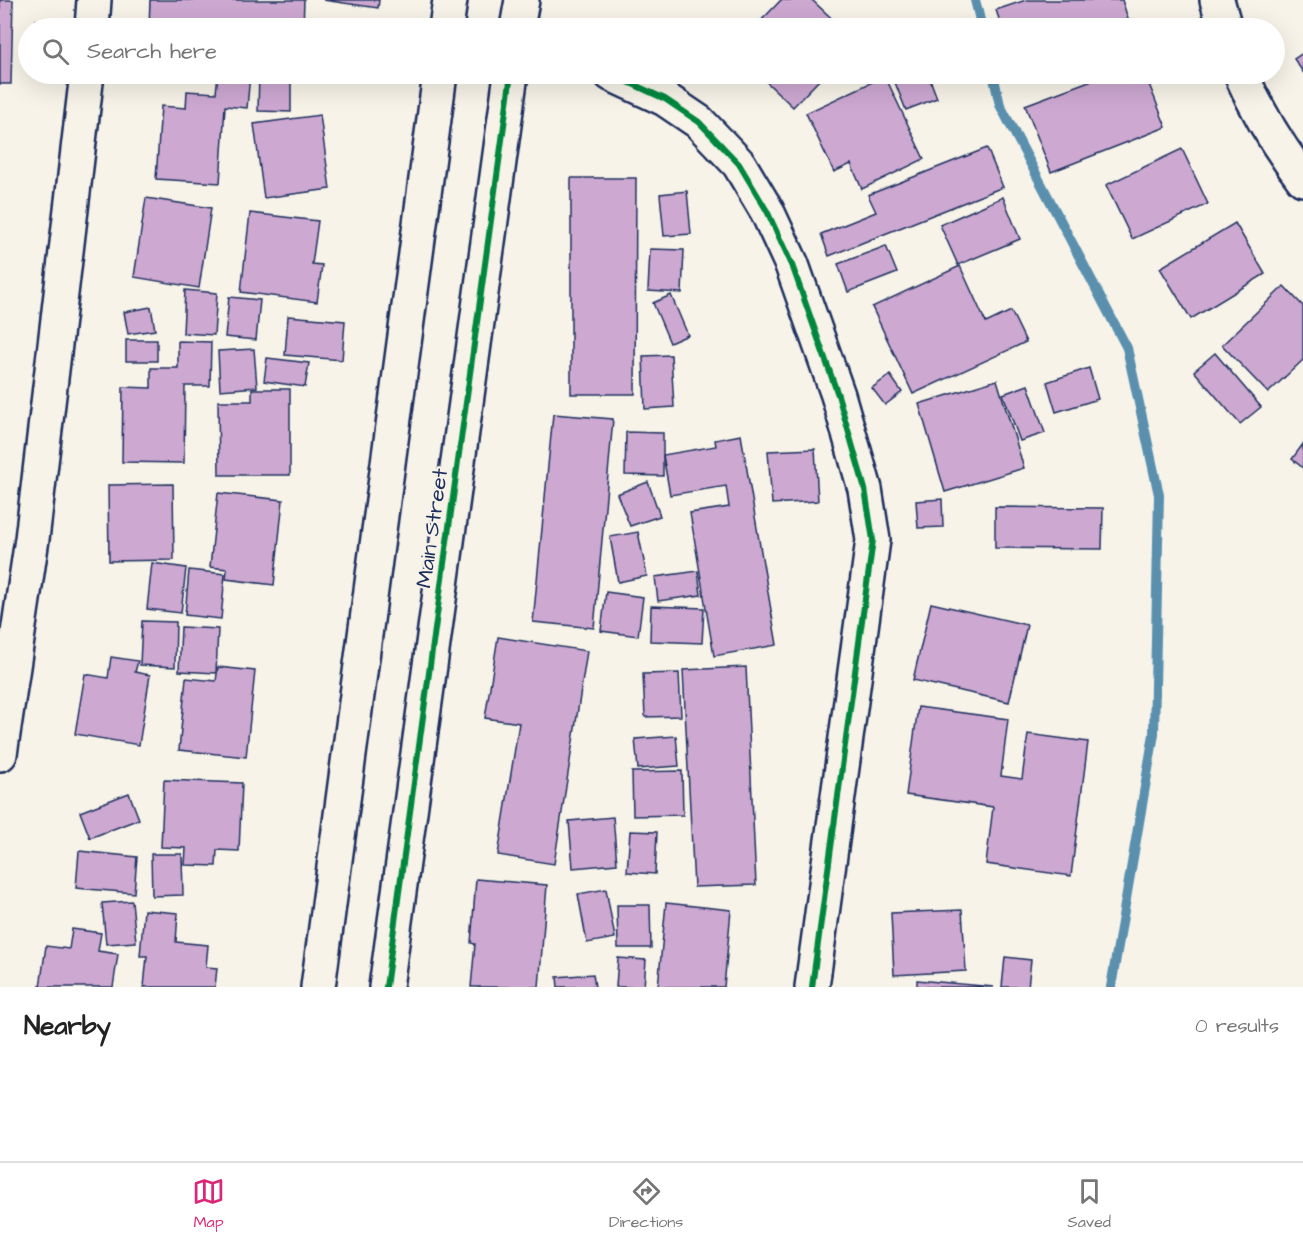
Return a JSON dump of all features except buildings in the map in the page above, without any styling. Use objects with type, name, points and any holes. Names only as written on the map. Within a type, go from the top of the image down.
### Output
[{"type":"street","points":[[93,18],[94,0]]},
{"type":"street","points":[[447,18],[450,0]]},
{"type":"street","points":[[519,18],[522,0]]},
{"type":"street","points":[[1217,0],[1222,18]]},
{"type":"street","points":[[0,754],[32,538],[86,84]]},
{"type":"street","points":[[318,987],[439,84]]},
{"type":"street","name":"Main Street","points":[[386,987],[510,84]]},
{"type":"street","points":[[633,84],[665,99],[699,122],[739,164],[767,211],[792,265],[816,332],[838,395],[865,489],[873,540],[812,987]]},
{"type":"street","points":[[1245,84],[1255,107],[1303,179]]},
{"type":"waterway","points":[[975,0],[980,18]]},
{"type":"waterway","points":[[995,84],[1000,105],[1127,348],[1159,495],[1154,734],[1111,987]]},
{"type":"cycle path","points":[[386,987],[510,84]]},
{"type":"cycle path","points":[[633,84],[665,99],[699,122],[739,164],[767,211],[792,265],[838,395],[865,489],[873,540],[812,987]]}]
